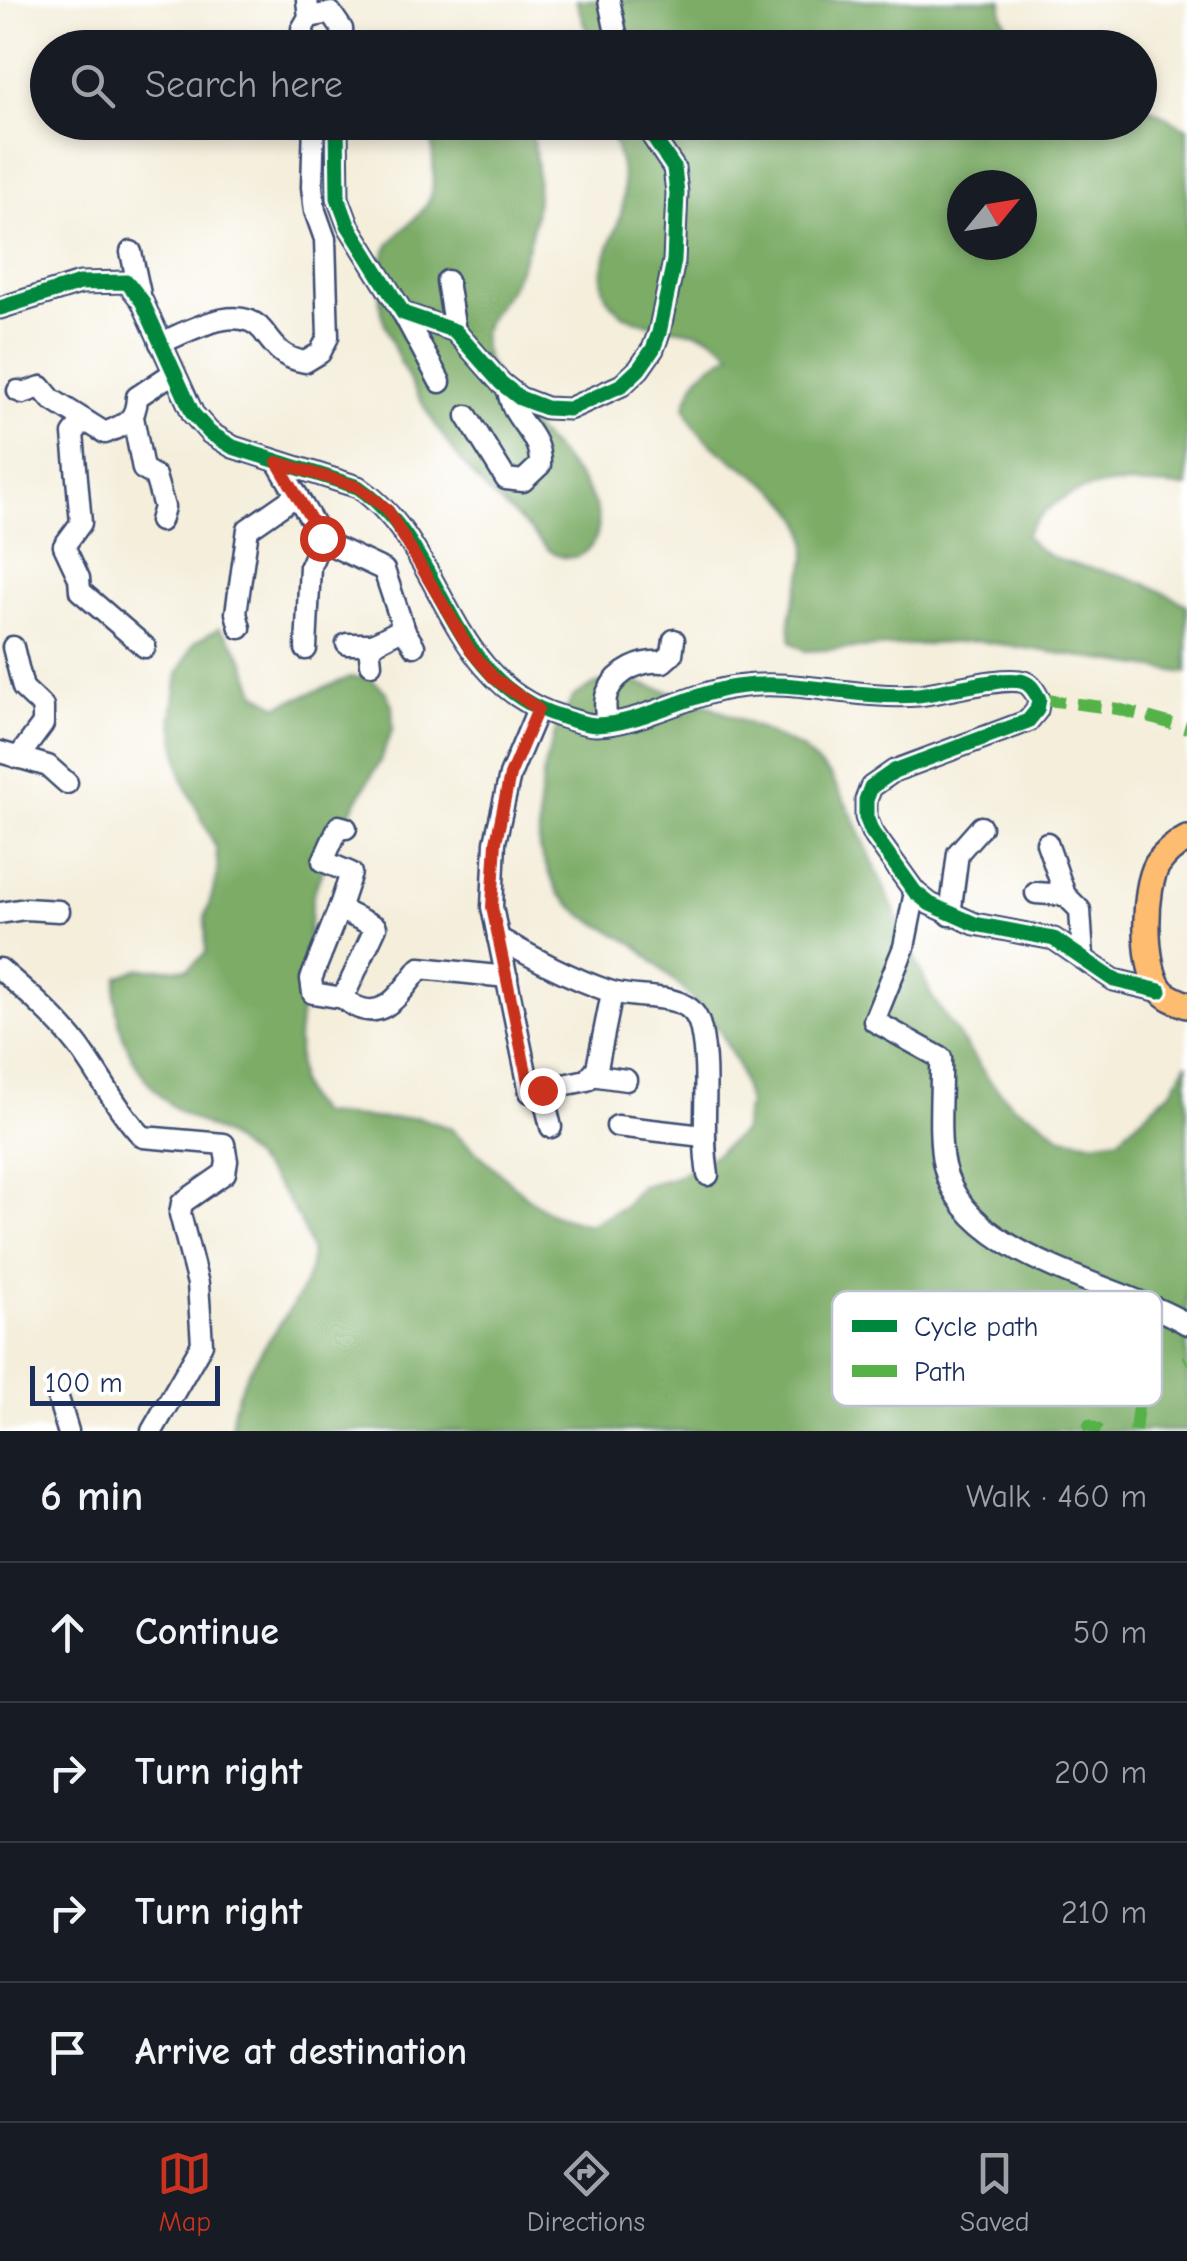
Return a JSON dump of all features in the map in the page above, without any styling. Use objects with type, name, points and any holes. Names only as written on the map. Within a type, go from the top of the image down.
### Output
[{"type":"main road","points":[[1187,840],[1177,844],[1158,863],[1147,908],[1150,969],[1160,991],[1187,1004]]},
{"type":"street","points":[[608,0],[614,30]]},
{"type":"street","points":[[308,8],[331,14],[342,30]]},
{"type":"street","points":[[160,342],[226,318],[244,318],[260,328],[273,348],[290,360],[305,362],[320,354],[328,337],[325,239],[312,187],[313,140]]},
{"type":"street","points":[[338,140],[338,198],[348,225],[440,382]]},
{"type":"street","points":[[403,313],[455,331],[514,386],[546,408],[569,409],[622,386],[653,349],[674,261],[674,168],[655,140]]},
{"type":"street","points":[[132,252],[142,300],[193,414],[210,433],[233,447],[358,487],[387,509],[470,650],[495,679],[538,709],[592,726],[734,687],[788,685],[918,695],[1006,682],[1022,681],[1029,685],[1039,699],[1037,710],[1028,721],[894,771],[872,787],[866,800],[866,817],[872,832],[915,892],[950,915],[975,924],[1054,939],[1114,980],[1160,991]]},
{"type":"street","points":[[0,308],[80,283],[114,280],[127,282],[142,300]]},
{"type":"street","points":[[447,280],[455,331]]},
{"type":"street","points":[[167,511],[155,476],[144,469],[134,418],[137,396],[173,373]]},
{"type":"street","points":[[467,416],[506,480],[523,481],[540,465],[540,448],[510,404],[514,386]]},
{"type":"street","points":[[18,391],[41,387],[51,399],[105,433],[134,418]]},
{"type":"street","points":[[84,420],[73,434],[81,522],[64,546],[79,578],[80,591],[145,647]]},
{"type":"street","points":[[277,462],[322,538],[384,570],[408,637],[372,654],[347,644]]},
{"type":"street","points":[[240,628],[236,613],[248,529],[297,495]]},
{"type":"street","points":[[306,650],[310,566],[322,538]]},
{"type":"street","points":[[608,724],[608,688],[626,671],[648,660],[663,662],[672,654],[674,640]]},
{"type":"street","points":[[9,755],[43,724],[43,708],[23,688],[12,647]]},
{"type":"street","points":[[538,709],[510,775],[496,842],[492,907],[530,1092],[587,1080],[597,1068],[612,992]]},
{"type":"street","points":[[9,755],[48,766],[67,782]]},
{"type":"street","points":[[346,828],[339,826],[334,832],[322,861],[350,874],[311,979],[313,993],[343,998],[370,1011],[395,1000],[420,968],[506,978]]},
{"type":"street","points":[[950,915],[958,853],[981,827]]},
{"type":"street","points":[[1047,843],[1065,895],[1080,910],[1083,957]]},
{"type":"street","points":[[915,892],[904,947],[874,1021],[941,1058],[943,1163],[962,1209],[1027,1256],[1116,1291]]},
{"type":"street","points":[[1036,892],[1065,895]]},
{"type":"street","points":[[0,914],[25,909],[59,911]]},
{"type":"street","points":[[339,909],[376,927],[343,998]]},
{"type":"street","points":[[498,938],[550,967],[612,992],[683,1004],[694,1013],[701,1030],[703,1136],[708,1175]]},
{"type":"street","points":[[0,968],[53,1016],[80,1049],[123,1116],[143,1138],[224,1144],[228,1160],[224,1173],[182,1203],[180,1214],[198,1284],[202,1344],[152,1431]]},
{"type":"street","points":[[591,1075],[626,1080]]},
{"type":"street","points":[[542,1090],[551,1127]]},
{"type":"street","points":[[617,1126],[703,1136]]},
{"type":"street","points":[[1162,1312],[1187,1324]]},
{"type":"street","points":[[60,1401],[68,1431]]},
{"type":"green space","points":[[576,0],[1002,0],[1002,14],[1010,30],[586,30]]},
{"type":"green space","points":[[1157,112],[1187,128],[1187,487],[1118,485],[1077,492],[1041,515],[1025,535],[1034,546],[1058,560],[1130,578],[1187,605],[1187,673],[980,641],[806,651],[791,642],[791,614],[807,555],[802,524],[778,492],[708,441],[685,407],[701,374],[732,353],[707,335],[634,320],[613,306],[605,295],[603,269],[623,204],[623,182],[613,140],[1157,140]]},
{"type":"green space","points":[[432,140],[533,140],[537,184],[533,225],[521,265],[485,327],[483,344],[493,371],[512,401],[590,495],[597,512],[598,530],[591,546],[578,556],[558,556],[552,552],[470,472],[411,384],[390,337],[380,304],[384,257],[394,238],[417,217],[430,198]]},
{"type":"green space","points":[[219,628],[233,642],[256,693],[278,706],[351,677],[370,678],[385,691],[392,705],[393,728],[380,761],[334,841],[313,894],[298,1038],[299,1082],[307,1100],[320,1114],[418,1117],[450,1128],[528,1198],[553,1215],[589,1225],[623,1207],[641,1186],[673,1178],[716,1154],[742,1132],[748,1103],[738,1066],[721,1033],[687,993],[636,945],[582,915],[558,893],[539,849],[539,804],[545,764],[558,724],[574,696],[596,684],[625,680],[688,696],[801,748],[831,776],[854,819],[932,997],[989,1080],[1014,1106],[1062,1137],[1093,1142],[1119,1138],[1173,1089],[1187,1062],[1187,1431],[232,1431],[234,1406],[243,1383],[299,1295],[308,1274],[309,1245],[292,1207],[254,1160],[228,1138],[176,1109],[149,1083],[121,1032],[116,995],[118,977],[139,969],[188,969],[206,953],[205,918],[218,874],[216,848],[182,778],[172,717],[178,674],[194,643]]},
{"type":"marked path","points":[[1039,699],[1118,709],[1187,728]]},
{"type":"marked path","points":[[1135,1431],[1138,1406]]},
{"type":"marked path","points":[[1090,1431],[1089,1425],[1101,1431]]},
{"type":"cycle path","points":[[337,140],[338,198],[348,225],[403,313],[455,331],[501,383],[520,398],[546,408],[569,409],[622,385],[639,369],[659,333],[674,261],[677,193],[674,168],[655,140]]},
{"type":"cycle path","points":[[0,308],[80,283],[127,282],[142,301],[193,414],[210,433],[233,447],[358,487],[387,513],[410,543],[468,644],[491,673],[521,698],[559,716],[591,725],[613,723],[719,690],[759,685],[895,696],[1003,681],[1027,683],[1039,699],[1037,710],[1028,721],[894,771],[871,787],[866,817],[872,832],[915,892],[930,904],[975,924],[1054,939],[1114,980],[1160,991]]},
{"type":"route","points":[[322,538],[277,462],[358,487],[387,509],[470,650],[495,679],[538,709],[510,775],[496,842],[492,907],[530,1092],[542,1090]]}]
